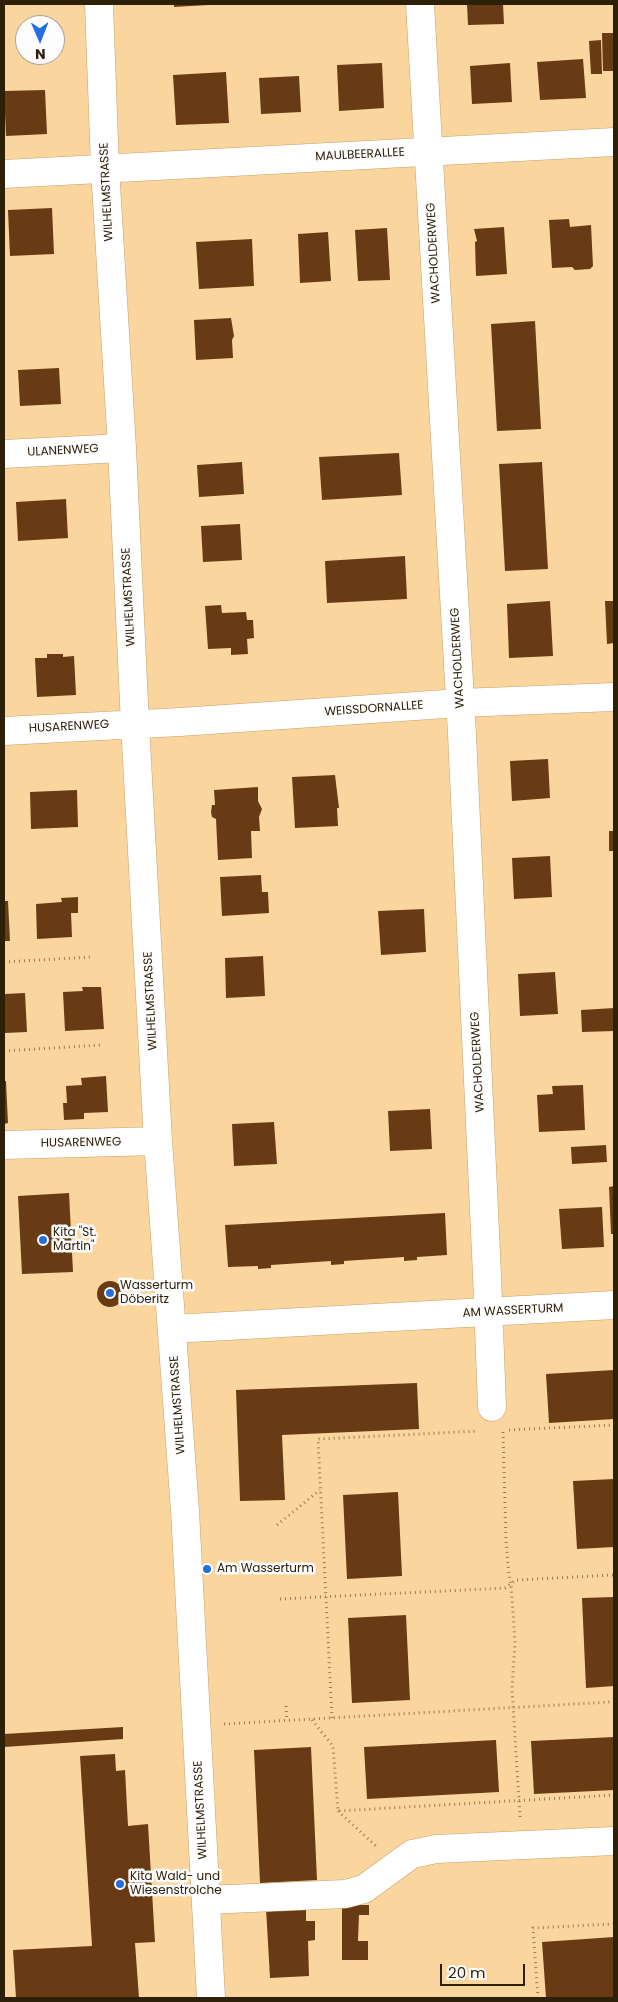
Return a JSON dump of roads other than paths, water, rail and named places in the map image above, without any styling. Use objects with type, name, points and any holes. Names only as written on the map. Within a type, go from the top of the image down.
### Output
[{"type":"street","name":"WILHELMSTRASSE","points":[[99,4],[105,168],[122,448],[158,1141],[172,1330],[211,1998]]},
{"type":"street","name":"WACHOLDERWEG","points":[[420,4],[460,703],[489,1312],[488,1419]]},
{"type":"street","name":"MAULBEERALLEE","points":[[4,174],[614,142]]},
{"type":"street","name":"ULANENWEG","points":[[4,454],[122,448]]},
{"type":"street","name":"WEISSDORNALLEE","points":[[135,724],[460,703],[614,697]]},
{"type":"street","name":"HUSARENWEG","points":[[4,730],[135,724]]},
{"type":"street","name":"HUSARENWEG","points":[[4,1145],[158,1141]]},
{"type":"street","name":"AM WASSERTURM","points":[[172,1330],[614,1305]]},
{"type":"street","points":[[206,1900],[345,1894],[364,1889],[412,1854],[436,1849],[614,1841]]},
{"type":"place","name":"Kita \"St. Martin\"","points":[[43,1240]]},
{"type":"place","name":"Wasserturm Döberitz","points":[[110,1293]]},
{"type":"place","name":"Am Wasserturm","points":[[207,1569]]},
{"type":"place","name":"Kita Wald- und Wiesenstrolche","points":[[120,1884]]}]
